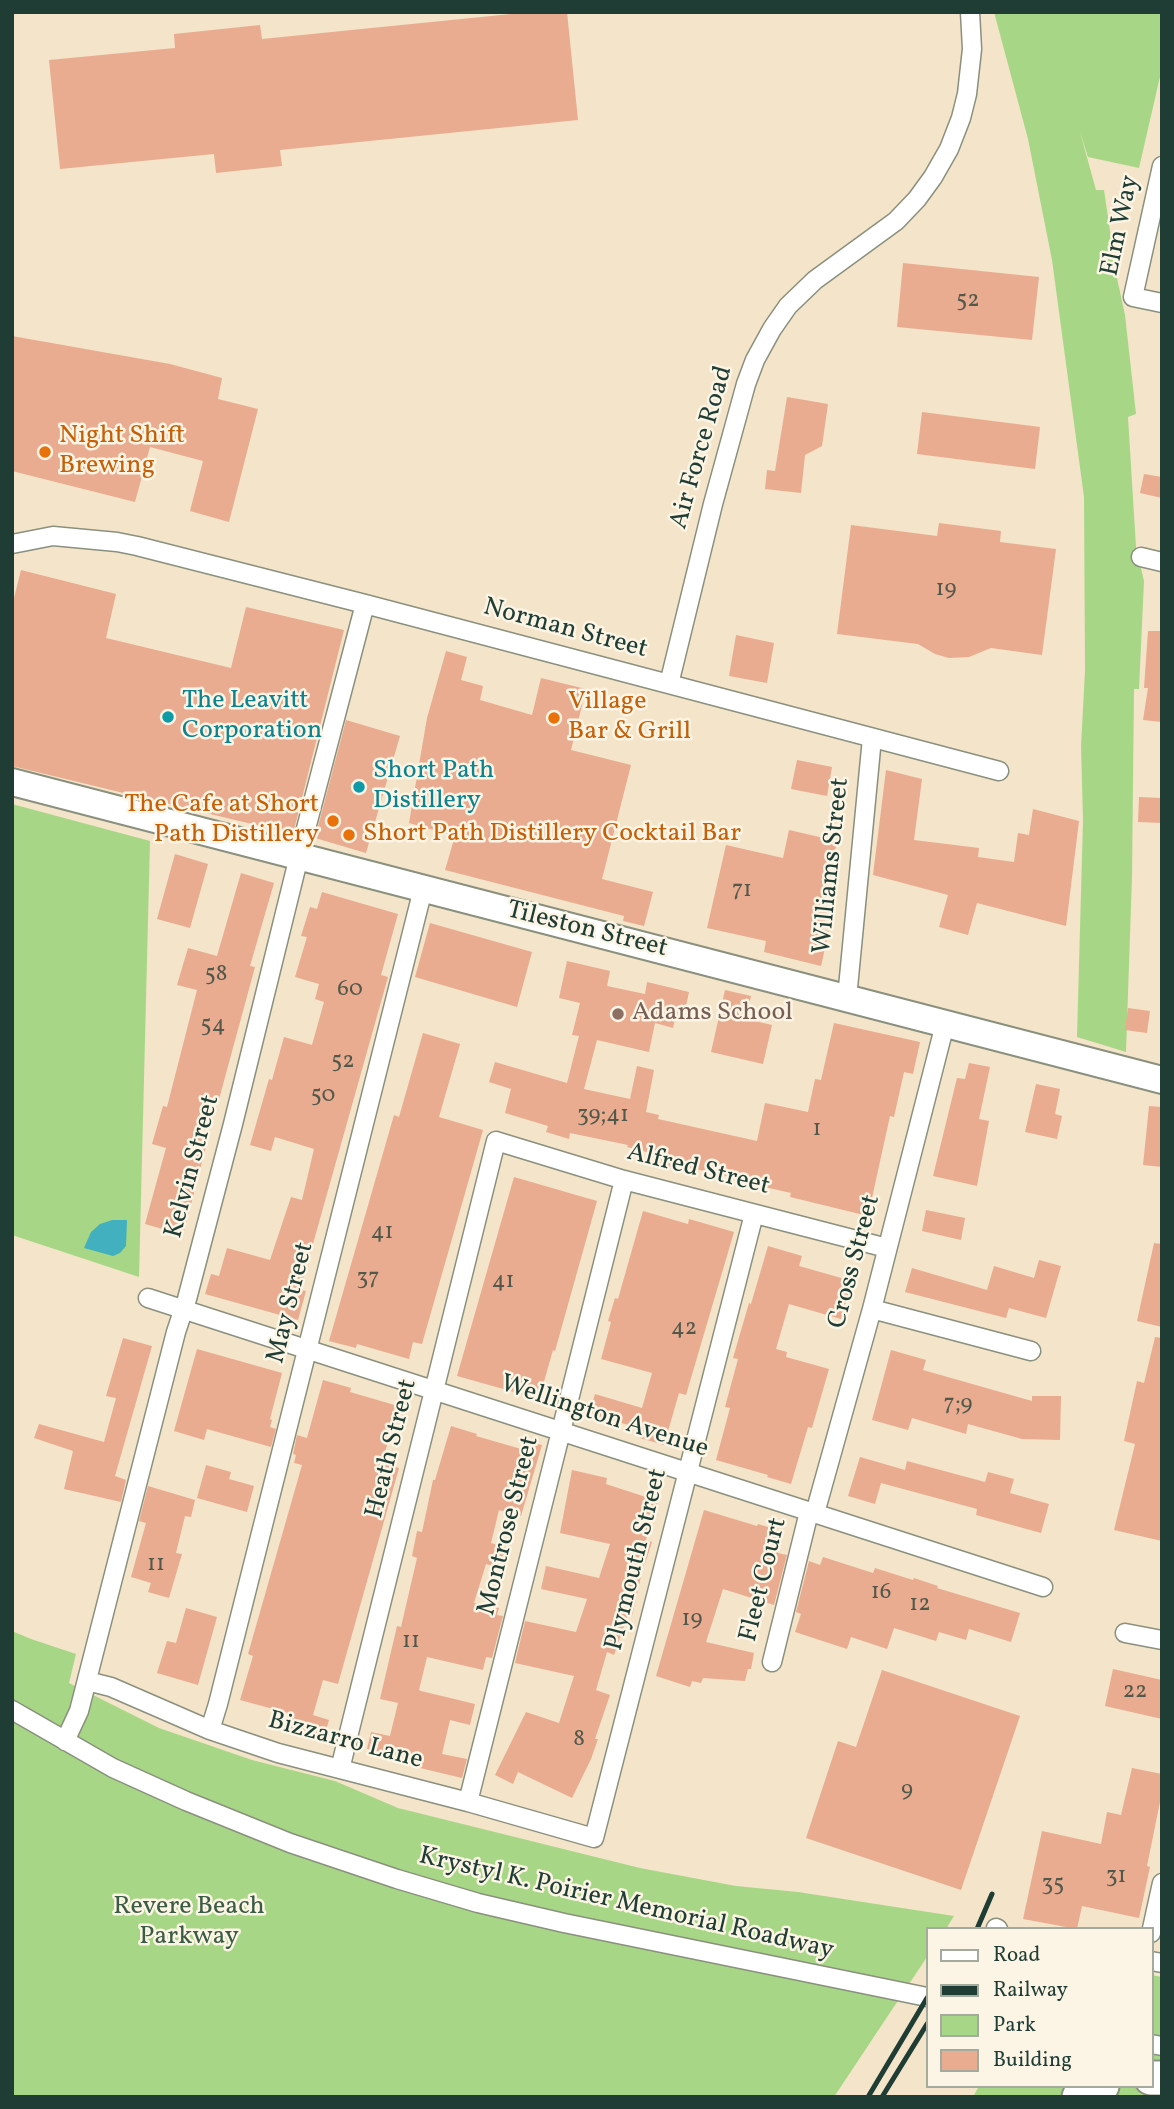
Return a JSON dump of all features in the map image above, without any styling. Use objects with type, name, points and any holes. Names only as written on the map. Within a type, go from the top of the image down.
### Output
[{"type":"highway","points":[[1079,2097],[1098,2088]]},
{"type":"main road","name":"Tileston Street","points":[[12,782],[1151,1077]]},
{"type":"street","name":"Air Force Road","points":[[669,684],[713,504],[755,360],[788,306],[815,281],[896,221],[933,177],[949,149],[967,94],[972,49],[970,12]]},
{"type":"street","name":"Elm Way","points":[[1162,166],[1133,297],[1162,303]]},
{"type":"street","name":"Norman Street","points":[[12,544],[53,536],[117,542],[365,604],[999,771]]},
{"type":"street","points":[[1141,557],[1162,562]]},
{"type":"street","name":"Kelvin Street","points":[[65,1741],[76,1720],[87,1681],[176,1332],[233,1124],[365,604]]},
{"type":"street","name":"Williams Street","points":[[847,998],[872,738]]},
{"type":"street","name":"May Street","points":[[210,1730],[423,889]]},
{"type":"street","name":"Cross Street","points":[[812,1512],[872,1309],[945,1024]]},
{"type":"street","name":"Alfred Street","points":[[496,1141],[624,1180],[887,1248]]},
{"type":"street","name":"Heath Street","points":[[341,1769],[496,1141]]},
{"type":"street","name":"Montrose Street","points":[[468,1802],[624,1180]]},
{"type":"street","name":"Plymouth Street","points":[[594,1838],[754,1214]]},
{"type":"street","name":"Wellington Avenue","points":[[148,1298],[1043,1587]]},
{"type":"street","points":[[872,1309],[1031,1351]]},
{"type":"street","name":"Fleet Court","points":[[772,1662],[812,1512]]},
{"type":"street","points":[[1125,1633],[1162,1640]]},
{"type":"street","name":"Bizzarro Lane","points":[[87,1681],[111,1687],[210,1730],[278,1753],[594,1838]]},
{"type":"street","name":"Krystyl K. Poirier Memorial Roadway","points":[[12,1710],[126,1774],[219,1815],[290,1843],[397,1879],[478,1903],[564,1923],[926,1997]]},
{"type":"street","points":[[1153,1925],[1162,1883]]},
{"type":"green space","points":[[994,12],[1162,12],[1162,68],[1139,168],[1088,157],[1080,132],[1096,190],[1104,190],[1125,315],[1136,414],[1128,417],[1136,547],[1144,581],[1139,689],[1134,689],[1132,877],[1126,1052],[1077,1037],[1083,820],[1081,746],[1085,671],[1084,497],[1052,260],[1028,139]]},
{"type":"green space","points":[[12,804],[150,841],[139,1277],[12,1235]]},
{"type":"green space","name":"Revere Beach Parkway","points":[[12,1631],[76,1654],[69,1683],[159,1728],[252,1760],[335,1781],[398,1808],[640,1868],[736,1886],[798,1892],[954,1916],[947,1927],[926,1927],[926,1959],[834,2097],[12,2097]]},
{"type":"green space","points":[[1153,1975],[1162,1977],[1162,2097],[973,2097],[978,2088],[1153,2088]]},
{"type":"water","points":[[112,1220],[127,1220],[126,1246],[120,1253],[113,1256],[84,1248],[91,1232],[100,1224]]},
{"type":"building","points":[[531,12],[567,12],[578,120],[280,150],[282,166],[216,173],[214,154],[60,169],[49,60],[175,48],[174,34],[260,25],[262,39]]},
{"type":"building","points":[[903,263],[1039,277],[1032,340],[897,327]]},
{"type":"building","points":[[12,336],[170,364],[222,378],[218,399],[258,409],[229,522],[190,511],[203,461],[150,447],[135,502],[12,471]]},
{"type":"building","points":[[787,397],[828,404],[822,446],[805,455],[801,493],[765,489],[767,470],[775,471]]},
{"type":"building","points":[[922,412],[1040,427],[1035,469],[917,454]]},
{"type":"building","points":[[1144,474],[1162,477],[1162,498],[1140,493]]},
{"type":"building","points":[[939,523],[1001,531],[1000,542],[1056,549],[1042,655],[991,648],[969,657],[949,658],[935,654],[918,644],[837,634],[851,525],[937,536]]},
{"type":"building","name":"The Leavitt Corporation","points":[[21,570],[116,594],[106,638],[231,668],[246,607],[344,630],[293,834],[12,766],[12,606]]},
{"type":"building","points":[[1148,631],[1162,631],[1162,722],[1143,720],[1148,688],[1144,688]]},
{"type":"building","points":[[736,635],[774,643],[767,683],[729,676]]},
{"type":"building","points":[[446,651],[467,657],[461,680],[483,686],[480,700],[532,715],[541,678],[586,689],[571,750],[631,765],[602,879],[653,892],[644,926],[623,921],[624,916],[445,870],[455,836],[409,823],[427,718]]},
{"type":"building","name":"Short Path Distillery","points":[[346,720],[400,736],[366,853],[315,838]]},
{"type":"building","points":[[797,760],[832,767],[827,796],[791,789]]},
{"type":"building","points":[[886,770],[922,779],[914,840],[979,848],[978,857],[1014,862],[1018,833],[1029,835],[1033,809],[1079,821],[1066,926],[977,903],[968,935],[939,927],[948,895],[873,875]]},
{"type":"building","points":[[1139,797],[1162,798],[1162,823],[1138,822]]},
{"type":"building","points":[[789,830],[837,841],[824,905],[829,906],[823,930],[829,931],[821,966],[764,952],[766,941],[707,928],[726,845],[783,858]]},
{"type":"building","points":[[175,854],[208,864],[190,928],[157,919]]},
{"type":"building","points":[[241,873],[274,883],[250,966],[255,967],[218,1103],[204,1099],[194,1135],[208,1139],[183,1235],[145,1224],[166,1148],[152,1144],[163,1106],[167,1107],[197,990],[177,985],[188,948],[217,956]]},
{"type":"building","points":[[322,892],[398,914],[381,975],[388,977],[300,1290],[306,1291],[298,1320],[205,1294],[211,1274],[219,1276],[227,1248],[270,1260],[291,1197],[302,1200],[314,1149],[275,1137],[271,1151],[250,1145],[284,1037],[312,1045],[324,1002],[315,999],[319,984],[295,977],[307,937],[301,936],[310,907],[317,909]]},
{"type":"building","points":[[430,923],[532,952],[517,1007],[415,977]]},
{"type":"building","points":[[567,961],[610,971],[607,986],[645,994],[647,982],[689,992],[683,1020],[675,1019],[673,1028],[655,1023],[649,1052],[597,1040],[584,1089],[630,1099],[637,1066],[654,1070],[646,1112],[659,1115],[658,1119],[757,1141],[765,1103],[808,1112],[815,1079],[821,1080],[834,1023],[920,1042],[913,1074],[904,1072],[894,1117],[890,1116],[868,1216],[790,1197],[791,1193],[747,1183],[748,1181],[687,1167],[686,1171],[660,1165],[662,1156],[627,1147],[628,1145],[570,1133],[569,1139],[546,1132],[548,1126],[505,1113],[511,1089],[489,1082],[495,1062],[567,1083],[579,1036],[572,1035],[580,1003],[559,998]]},
{"type":"building","points":[[725,990],[751,996],[746,1019],[772,1025],[763,1064],[711,1052]]},
{"type":"building","points":[[1128,1008],[1150,1011],[1147,1033],[1125,1030]]},
{"type":"building","points":[[423,1033],[460,1044],[439,1117],[483,1130],[422,1344],[413,1342],[409,1359],[357,1344],[356,1348],[329,1341],[394,1115],[399,1117]]},
{"type":"building","points":[[969,1063],[990,1067],[979,1119],[989,1121],[977,1186],[933,1176],[957,1078],[965,1079]]},
{"type":"building","points":[[1036,1084],[1060,1089],[1055,1114],[1062,1116],[1057,1139],[1025,1132]]},
{"type":"building","points":[[1149,1106],[1162,1107],[1162,1167],[1143,1165]]},
{"type":"building","points":[[514,1177],[597,1201],[539,1399],[457,1376]]},
{"type":"building","points":[[926,1210],[965,1218],[961,1240],[922,1231]]},
{"type":"building","points":[[643,1211],[688,1224],[689,1219],[734,1232],[686,1395],[679,1393],[664,1445],[640,1438],[643,1429],[589,1414],[595,1394],[642,1408],[652,1373],[601,1359],[611,1322],[608,1321],[615,1298],[618,1299]]},
{"type":"building","points":[[1154,1243],[1162,1244],[1162,1327],[1137,1321]]},
{"type":"building","points":[[768,1246],[802,1256],[799,1266],[852,1281],[841,1319],[789,1304],[776,1349],[787,1352],[786,1357],[829,1369],[812,1428],[808,1427],[791,1484],[716,1460],[730,1408],[725,1407],[738,1359],[733,1358]]},
{"type":"building","points":[[1039,1260],[1061,1266],[1046,1318],[1009,1308],[1006,1318],[905,1292],[912,1268],[987,1290],[994,1266],[1034,1278]]},
{"type":"building","points":[[1155,1337],[1162,1338],[1162,1541],[1114,1530],[1135,1444],[1124,1441],[1137,1381],[1144,1383]]},
{"type":"building","points":[[123,1338],[152,1346],[115,1476],[126,1480],[121,1502],[64,1489],[73,1451],[34,1438],[39,1424],[104,1442],[116,1398],[106,1396]]},
{"type":"building","points":[[197,1349],[282,1373],[270,1419],[270,1427],[276,1429],[271,1447],[207,1429],[204,1440],[174,1431]]},
{"type":"building","points":[[891,1350],[926,1360],[923,1370],[1032,1401],[1032,1396],[1061,1396],[1060,1440],[1022,1439],[968,1424],[966,1434],[912,1418],[908,1430],[872,1420]]},
{"type":"building","points":[[323,1380],[351,1388],[350,1392],[398,1406],[382,1463],[399,1468],[338,1684],[323,1680],[313,1715],[329,1720],[323,1740],[283,1728],[288,1713],[240,1700],[253,1656],[248,1654],[302,1465],[294,1463],[297,1435],[307,1438]]},
{"type":"building","points":[[451,1426],[521,1449],[524,1441],[542,1445],[521,1516],[499,1510],[491,1543],[509,1548],[503,1569],[486,1564],[474,1603],[499,1608],[497,1615],[503,1616],[492,1658],[486,1657],[483,1670],[427,1657],[419,1690],[475,1704],[470,1725],[450,1720],[442,1754],[467,1759],[462,1778],[416,1767],[417,1760],[367,1749],[371,1732],[390,1736],[398,1703],[380,1699],[417,1558],[412,1556],[417,1531],[422,1532],[433,1480]]},
{"type":"building","points":[[860,1457],[905,1470],[907,1461],[985,1482],[988,1472],[1014,1479],[1010,1493],[1049,1504],[1041,1533],[976,1515],[977,1509],[881,1483],[875,1504],[848,1496]]},
{"type":"building","points":[[206,1465],[231,1472],[229,1479],[254,1486],[247,1512],[197,1498]]},
{"type":"building","points":[[572,1470],[607,1478],[606,1484],[658,1501],[646,1540],[652,1542],[644,1563],[632,1616],[628,1615],[614,1655],[607,1652],[596,1690],[610,1695],[595,1739],[598,1739],[572,1798],[518,1772],[513,1784],[495,1775],[526,1712],[559,1723],[574,1676],[515,1663],[525,1621],[576,1632],[587,1599],[541,1589],[546,1566],[599,1578],[610,1544],[560,1533]]},
{"type":"building","points":[[148,1486],[195,1500],[191,1517],[185,1516],[176,1553],[182,1554],[169,1598],[148,1592],[151,1583],[131,1577],[146,1523],[139,1521]]},
{"type":"building","points":[[704,1510],[784,1532],[778,1553],[787,1555],[774,1605],[723,1589],[706,1642],[754,1653],[745,1681],[703,1678],[701,1683],[692,1681],[690,1687],[656,1676]]},
{"type":"building","points":[[823,1557],[873,1573],[875,1568],[913,1580],[914,1578],[938,1586],[937,1588],[1020,1613],[1011,1642],[969,1629],[966,1640],[939,1632],[936,1641],[894,1628],[887,1649],[851,1637],[847,1649],[795,1632],[801,1614],[796,1612],[809,1561],[820,1565]]},
{"type":"building","points":[[186,1608],[217,1617],[198,1685],[157,1673],[167,1641],[176,1643]]},
{"type":"building","points":[[1113,1669],[1162,1680],[1162,1719],[1105,1706]]},
{"type":"building","points":[[882,1670],[1020,1716],[961,1890],[806,1838],[838,1741],[856,1747]]},
{"type":"building","points":[[1132,1768],[1162,1774],[1162,1792],[1139,1918],[1082,1906],[1077,1927],[1023,1919],[1042,1831],[1101,1844],[1107,1812],[1121,1815]]},
{"type":"railway","points":[[978,1927],[992,1894]]},
{"type":"railway","points":[[868,2097],[926,2000]]},
{"type":"railway","points":[[882,2097],[926,2026]]},
{"type":"place","name":"Night Shift Brewing","points":[[45,452]]},
{"type":"place","name":"The Leavitt Corporation","points":[[168,717]]},
{"type":"place","name":"Village Bar & Grill","points":[[554,718]]},
{"type":"place","name":"Short Path Distillery","points":[[359,787]]},
{"type":"place","name":"The Cafe at Short Path Distillery","points":[[333,821]]},
{"type":"place","name":"Short Path Distillery Cocktail Bar","points":[[349,835]]},
{"type":"place","name":"Adams School","points":[[618,1014]]}]
